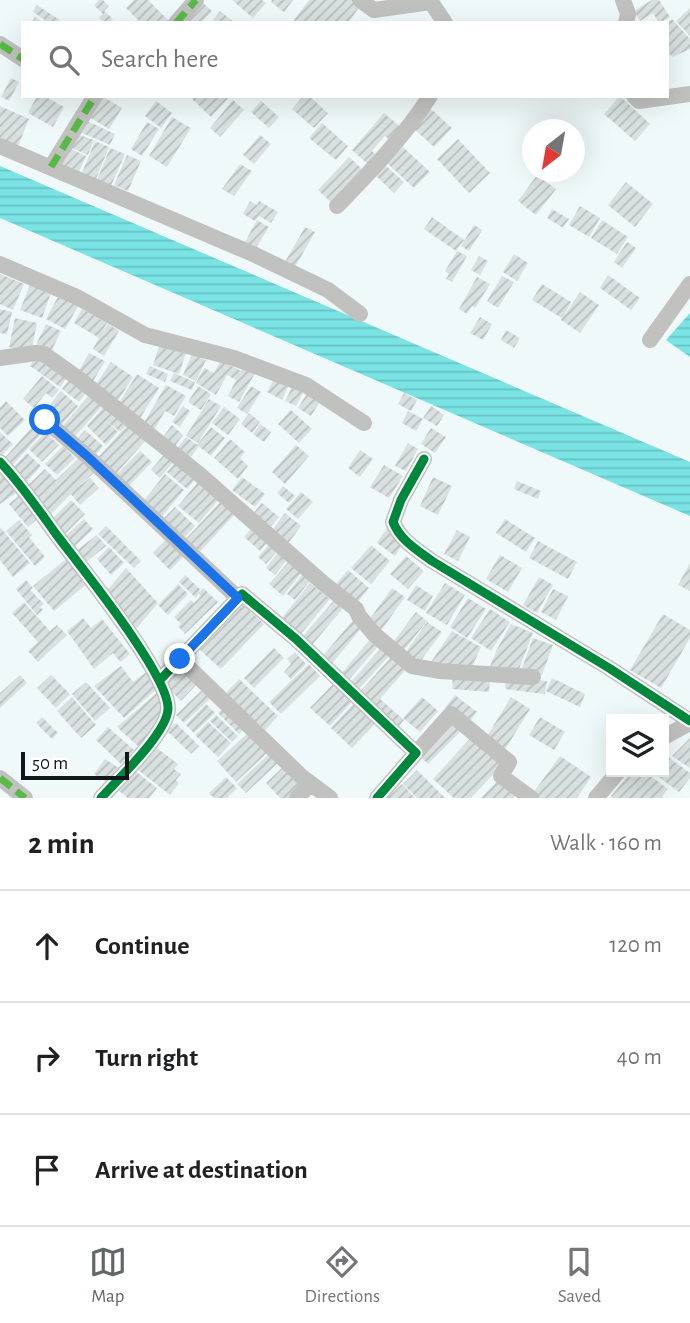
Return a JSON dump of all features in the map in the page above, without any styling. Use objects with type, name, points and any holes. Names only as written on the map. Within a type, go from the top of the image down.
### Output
[{"type":"street","points":[[178,21],[196,0]]},
{"type":"street","points":[[360,0],[374,10],[407,3],[431,2],[444,21]]},
{"type":"street","points":[[623,0],[628,15],[626,21]]},
{"type":"street","points":[[0,44],[21,58]]},
{"type":"street","points":[[669,97],[690,94]]},
{"type":"street","points":[[51,167],[93,98]]},
{"type":"street","points":[[337,206],[391,149],[429,98]]},
{"type":"street","points":[[636,98],[639,101],[661,98]]},
{"type":"street","points":[[0,146],[253,254],[328,290],[360,314]]},
{"type":"street","points":[[0,264],[77,297],[145,335],[234,358],[306,384],[364,424]]},
{"type":"street","points":[[650,340],[690,284]]},
{"type":"street","points":[[0,358],[44,354],[79,379],[200,474],[356,609],[375,635],[412,666],[440,671],[533,677]]},
{"type":"street","points":[[45,420],[238,598]]},
{"type":"street","points":[[424,459],[401,500],[393,522],[397,531],[410,545],[432,561],[609,668],[690,722],[669,734]]},
{"type":"street","points":[[0,462],[69,549],[151,665],[167,698],[169,710],[160,732],[101,798]]},
{"type":"street","points":[[160,680],[242,594],[296,639],[416,753]]},
{"type":"street","points":[[180,659],[310,784],[330,798]]},
{"type":"street","points":[[377,798],[451,714],[509,762],[501,776],[531,798]]},
{"type":"street","points":[[596,798],[614,777]]},
{"type":"street","points":[[0,778],[25,798]]},
{"type":"street","points":[[297,798],[310,784]]},
{"type":"water","points":[[0,166],[690,462],[690,516],[0,218]]},
{"type":"water","points":[[690,313],[690,357],[666,340]]},
{"type":"building","points":[[103,0],[109,6],[104,11],[113,19],[102,21],[99,18],[103,14],[94,5]]},
{"type":"building","points":[[134,0],[148,0],[169,21],[139,21],[126,8]]},
{"type":"building","points":[[200,0],[212,11],[203,21],[179,21]]},
{"type":"building","points":[[232,0],[262,0],[266,3],[253,18]]},
{"type":"building","points":[[293,0],[284,12],[271,2]]},
{"type":"building","points":[[309,0],[352,0],[360,6],[349,21],[293,21]]},
{"type":"building","points":[[652,0],[659,0],[670,17],[658,21],[653,13],[640,21],[634,11]]},
{"type":"building","points":[[37,5],[61,21],[44,21],[33,12]]},
{"type":"building","points":[[690,8],[690,36],[676,21]]},
{"type":"building","points":[[220,11],[232,21],[212,21]]},
{"type":"building","points":[[672,19],[690,39],[690,49],[673,57],[669,54],[669,21]]},
{"type":"building","points":[[11,78],[19,82],[9,101],[1,97]]},
{"type":"building","points":[[36,98],[48,98],[64,107],[53,127],[28,113]]},
{"type":"building","points":[[101,98],[122,108],[109,129],[89,117]]},
{"type":"building","points":[[191,98],[228,98],[211,117]]},
{"type":"building","points":[[301,98],[311,98],[328,113],[314,128],[292,109]]},
{"type":"building","points":[[618,98],[622,98],[650,124],[635,141],[604,114]]},
{"type":"building","points":[[233,100],[244,110],[220,137],[210,128]]},
{"type":"building","points":[[156,101],[172,113],[161,128],[145,116]]},
{"type":"building","points":[[261,101],[279,117],[269,128],[251,112]]},
{"type":"building","points":[[0,106],[29,119],[18,146],[0,138]]},
{"type":"building","points":[[431,109],[452,128],[434,147],[413,128]]},
{"type":"building","points":[[384,113],[403,129],[392,142],[385,136],[372,151],[379,158],[371,167],[352,150]]},
{"type":"building","points":[[172,117],[191,128],[167,167],[149,156]]},
{"type":"building","points":[[85,120],[115,134],[110,145],[80,132]]},
{"type":"building","points":[[147,122],[159,129],[142,156],[131,149]]},
{"type":"building","points":[[322,123],[348,146],[336,160],[309,138]]},
{"type":"building","points":[[77,134],[94,140],[88,155],[71,148]]},
{"type":"building","points":[[260,135],[271,144],[254,164],[243,155]]},
{"type":"building","points":[[458,139],[490,173],[469,193],[437,159]]},
{"type":"building","points":[[95,141],[109,147],[96,179],[82,173]]},
{"type":"building","points":[[403,147],[430,172],[414,188],[387,163]]},
{"type":"building","points":[[69,148],[86,156],[79,172],[62,164]]},
{"type":"building","points":[[110,148],[125,154],[111,186],[97,180]]},
{"type":"building","points":[[127,155],[141,161],[128,191],[114,185]]},
{"type":"building","points":[[349,157],[365,172],[334,205],[318,190]]},
{"type":"building","points":[[383,163],[404,182],[394,193],[373,173]]},
{"type":"building","points":[[240,164],[252,171],[234,196],[222,189]]},
{"type":"building","points":[[532,182],[546,182],[556,189],[536,215],[518,201]]},
{"type":"building","points":[[626,182],[653,204],[635,227],[608,205]]},
{"type":"building","points":[[250,201],[257,205],[259,201],[278,212],[271,223],[259,216],[255,221],[243,214]]},
{"type":"building","points":[[580,206],[600,218],[589,237],[569,225]]},
{"type":"building","points":[[552,209],[569,219],[563,228],[547,218]]},
{"type":"building","points":[[432,217],[464,240],[456,251],[424,229]]},
{"type":"building","points":[[257,220],[269,227],[256,248],[245,242]]},
{"type":"building","points":[[602,220],[628,237],[617,254],[591,238]]},
{"type":"building","points":[[474,225],[482,230],[469,251],[461,246]]},
{"type":"building","points":[[305,227],[315,232],[295,267],[285,262]]},
{"type":"building","points":[[627,242],[636,248],[622,268],[614,262]]},
{"type":"building","points":[[457,251],[467,256],[452,282],[446,279],[449,274],[445,271]]},
{"type":"building","points":[[514,254],[528,263],[517,281],[503,272]]},
{"type":"building","points":[[479,256],[488,261],[480,275],[471,270]]},
{"type":"building","points":[[0,274],[24,284],[13,310],[0,304]]},
{"type":"building","points":[[608,275],[640,298],[631,310],[600,288]]},
{"type":"building","points":[[502,276],[514,282],[498,308],[487,301]]},
{"type":"building","points":[[477,277],[490,284],[475,308],[472,306],[467,314],[459,309]]},
{"type":"building","points":[[31,282],[52,290],[42,318],[20,310]]},
{"type":"building","points":[[542,284],[571,302],[564,316],[580,292],[599,305],[580,333],[561,320],[562,318],[532,300]]},
{"type":"building","points":[[60,293],[80,303],[65,329],[46,319]]},
{"type":"building","points":[[0,309],[12,312],[7,334],[0,333]]},
{"type":"building","points":[[82,309],[107,323],[102,332],[108,324],[119,331],[104,356],[93,349],[99,338],[74,323]]},
{"type":"building","points":[[480,317],[492,324],[483,340],[470,333]]},
{"type":"building","points":[[15,318],[37,323],[31,352],[9,347]]},
{"type":"building","points":[[46,324],[61,331],[49,356],[34,349]]},
{"type":"building","points":[[506,330],[520,338],[514,348],[501,340]]},
{"type":"building","points":[[160,344],[186,353],[179,374],[153,365]]},
{"type":"building","points":[[89,353],[105,361],[92,383],[77,374]]},
{"type":"building","points":[[192,354],[206,360],[196,381],[183,375]]},
{"type":"building","points":[[36,355],[69,375],[60,387],[30,366]]},
{"type":"building","points":[[221,360],[241,371],[243,367],[255,373],[239,402],[228,396],[236,380],[227,375],[216,395],[196,383],[204,368],[214,373]]},
{"type":"building","points":[[111,362],[133,377],[117,402],[94,387]]},
{"type":"building","points":[[150,366],[168,374],[165,382],[146,374]]},
{"type":"building","points":[[174,373],[195,382],[192,390],[170,381]]},
{"type":"building","points":[[137,374],[159,388],[139,420],[117,406]]},
{"type":"building","points":[[42,376],[59,390],[52,398],[46,393],[34,408],[23,399]]},
{"type":"building","points":[[72,376],[89,389],[79,402],[62,389]]},
{"type":"building","points":[[275,377],[289,385],[282,400],[267,392]]},
{"type":"building","points":[[294,383],[305,389],[296,406],[285,401]]},
{"type":"building","points":[[166,385],[186,396],[174,416],[165,411],[153,432],[142,426]]},
{"type":"building","points":[[198,386],[211,394],[201,410],[188,402]]},
{"type":"building","points":[[251,386],[261,392],[247,414],[237,408]]},
{"type":"building","points":[[309,390],[322,398],[311,416],[298,408]]},
{"type":"building","points":[[61,391],[78,406],[59,428],[43,413]]},
{"type":"building","points":[[404,393],[417,400],[411,411],[398,404]]},
{"type":"building","points":[[89,395],[102,406],[72,440],[60,429]]},
{"type":"building","points":[[209,399],[221,406],[198,443],[186,436]]},
{"type":"building","points":[[6,401],[25,420],[8,436],[0,428],[0,407]]},
{"type":"building","points":[[107,403],[130,420],[120,432],[107,421],[118,432],[106,445],[87,426]]},
{"type":"building","points":[[183,406],[190,411],[180,427],[172,422]]},
{"type":"building","points":[[431,406],[444,415],[437,426],[423,418]]},
{"type":"building","points":[[224,407],[240,419],[228,435],[212,423]]},
{"type":"building","points":[[291,410],[312,429],[299,443],[278,424]]},
{"type":"building","points":[[408,411],[423,419],[416,431],[402,423]]},
{"type":"building","points":[[249,413],[260,422],[252,433],[241,424]]},
{"type":"building","points":[[129,423],[147,439],[113,477],[95,461]]},
{"type":"building","points":[[260,424],[271,432],[264,442],[253,434]]},
{"type":"building","points":[[172,425],[183,435],[175,446],[163,437]]},
{"type":"building","points":[[32,427],[41,434],[10,468],[2,461]]},
{"type":"building","points":[[211,427],[225,438],[211,456],[197,445]]},
{"type":"building","points":[[431,428],[446,437],[435,453],[421,444]]},
{"type":"building","points":[[85,430],[103,446],[93,458],[75,441]]},
{"type":"building","points":[[0,432],[13,444],[0,457]]},
{"type":"building","points":[[46,432],[59,445],[42,462],[29,449]]},
{"type":"building","points":[[186,437],[199,446],[188,461],[175,451]]},
{"type":"building","points":[[230,439],[245,452],[240,458],[248,466],[238,479],[214,458]]},
{"type":"building","points":[[408,443],[418,449],[406,471],[395,466]]},
{"type":"building","points":[[296,445],[309,456],[285,484],[272,472]]},
{"type":"building","points":[[63,446],[75,458],[57,475],[45,464]]},
{"type":"building","points":[[360,450],[373,459],[360,477],[348,468]]},
{"type":"building","points":[[140,451],[152,462],[126,489],[114,477]]},
{"type":"building","points":[[166,452],[175,460],[160,478],[151,470]]},
{"type":"building","points":[[27,453],[41,466],[25,484],[10,471]]},
{"type":"building","points":[[80,457],[95,472],[77,488],[90,478],[99,488],[80,505],[71,494],[49,516],[25,488],[45,469],[56,480]]},
{"type":"building","points":[[178,459],[198,476],[187,489],[167,472]]},
{"type":"building","points":[[0,465],[19,491],[0,504]]},
{"type":"building","points":[[384,465],[403,476],[389,498],[370,487]]},
{"type":"building","points":[[165,474],[184,490],[160,519],[141,504]]},
{"type":"building","points":[[242,477],[265,494],[255,507],[232,490]]},
{"type":"building","points":[[433,477],[452,486],[438,515],[420,506]]},
{"type":"building","points":[[199,481],[220,498],[199,523],[178,506]]},
{"type":"building","points":[[517,481],[541,491],[538,499],[514,489]]},
{"type":"building","points":[[283,486],[295,496],[289,503],[277,493]]},
{"type":"building","points":[[301,492],[313,502],[298,519],[286,509]]},
{"type":"building","points":[[22,493],[41,516],[28,527],[9,504]]},
{"type":"building","points":[[223,499],[237,512],[197,555],[183,542]]},
{"type":"building","points":[[71,500],[85,514],[64,535],[50,521]]},
{"type":"building","points":[[262,503],[279,517],[267,531],[251,516]]},
{"type":"building","points":[[175,507],[195,526],[182,540],[161,521]]},
{"type":"building","points":[[285,513],[301,526],[286,546],[270,533]]},
{"type":"building","points":[[84,519],[93,529],[74,547],[64,537]]},
{"type":"building","points":[[505,519],[535,538],[526,552],[496,533]]},
{"type":"building","points":[[19,520],[45,557],[35,566],[6,531]]},
{"type":"building","points":[[254,525],[270,539],[260,551],[244,537]]},
{"type":"building","points":[[106,526],[141,561],[134,568],[98,534]]},
{"type":"building","points":[[0,527],[30,563],[13,577],[0,560]]},
{"type":"building","points":[[387,528],[405,541],[395,556],[377,543]]},
{"type":"building","points":[[457,530],[470,537],[458,561],[444,554]]},
{"type":"building","points":[[97,535],[106,546],[85,563],[76,551]]},
{"type":"building","points":[[167,538],[185,555],[170,570],[153,553]]},
{"type":"building","points":[[538,541],[577,562],[568,579],[529,558]]},
{"type":"building","points":[[270,543],[278,550],[266,564],[258,557]]},
{"type":"building","points":[[371,545],[390,561],[371,584],[351,568]]},
{"type":"building","points":[[109,547],[124,563],[111,575],[97,559]]},
{"type":"building","points":[[280,550],[289,557],[275,575],[266,568]]},
{"type":"building","points":[[500,555],[522,568],[508,592],[486,579]]},
{"type":"building","points":[[406,556],[424,571],[408,589],[390,574]]},
{"type":"building","points":[[66,559],[87,584],[54,611],[33,586]]},
{"type":"building","points":[[290,560],[303,571],[283,596],[269,584]]},
{"type":"building","points":[[690,563],[690,591],[678,585]]},
{"type":"building","points":[[126,568],[158,603],[137,628],[104,594]]},
{"type":"building","points":[[348,570],[369,588],[357,603],[335,585]]},
{"type":"building","points":[[304,572],[312,578],[295,600],[287,594]]},
{"type":"building","points":[[185,575],[200,589],[196,598],[179,582]]},
{"type":"building","points":[[539,577],[553,585],[537,613],[523,605]]},
{"type":"building","points":[[26,580],[33,588],[30,590],[44,604],[40,607],[43,610],[37,615],[16,589]]},
{"type":"building","points":[[310,583],[330,599],[300,635],[281,619]]},
{"type":"building","points":[[445,583],[465,595],[447,625],[426,613]]},
{"type":"building","points":[[178,584],[188,594],[168,615],[158,605]]},
{"type":"building","points":[[416,585],[433,596],[425,611],[407,600]]},
{"type":"building","points":[[203,588],[218,602],[185,634],[174,617],[191,600],[194,603],[201,596],[198,593]]},
{"type":"building","points":[[392,588],[405,597],[380,632],[367,623]]},
{"type":"building","points":[[553,589],[568,596],[556,620],[541,612]]},
{"type":"building","points":[[336,598],[345,606],[312,645],[302,637]]},
{"type":"building","points":[[468,598],[486,609],[467,638],[450,627]]},
{"type":"building","points":[[24,602],[50,631],[57,625],[67,635],[38,662],[28,651],[38,642],[12,613]]},
{"type":"building","points":[[243,605],[264,624],[221,669],[200,650]]},
{"type":"building","points":[[490,609],[510,622],[491,651],[471,638]]},
{"type":"building","points":[[416,612],[427,621],[401,654],[390,646]]},
{"type":"building","points":[[663,614],[690,630],[690,638],[661,688],[630,670]]},
{"type":"building","points":[[83,618],[91,628],[102,619],[130,654],[120,662],[113,653],[94,669],[67,631]]},
{"type":"building","points":[[354,619],[363,626],[331,665],[322,657]]},
{"type":"building","points":[[427,622],[442,632],[417,666],[403,656]]},
{"type":"building","points":[[511,624],[533,633],[517,674],[488,671],[497,649]]},
{"type":"building","points":[[452,631],[481,647],[471,669],[431,662]]},
{"type":"building","points":[[373,636],[381,643],[347,682],[339,676]]},
{"type":"building","points":[[533,638],[553,645],[542,675],[521,671]]},
{"type":"building","points":[[383,646],[391,654],[356,692],[348,685]]},
{"type":"building","points":[[274,648],[284,658],[254,688],[244,678]]},
{"type":"building","points":[[295,652],[306,664],[291,679],[284,672],[291,664],[287,659]]},
{"type":"building","points":[[393,655],[407,668],[380,699],[404,720],[396,729],[357,695]]},
{"type":"building","points":[[309,664],[320,676],[281,714],[269,702]]},
{"type":"building","points":[[121,666],[133,682],[148,671],[158,688],[124,718],[94,686]]},
{"type":"building","points":[[182,666],[199,682],[181,701],[164,684]]},
{"type":"building","points":[[453,674],[490,678],[489,692],[452,689]]},
{"type":"building","points":[[20,675],[27,683],[0,708],[0,693]]},
{"type":"building","points":[[51,675],[70,694],[56,708],[37,688]]},
{"type":"building","points":[[506,676],[547,681],[545,694],[505,689]]},
{"type":"building","points":[[552,678],[585,694],[580,707],[546,691]]},
{"type":"building","points":[[239,679],[278,716],[261,735],[221,698]]},
{"type":"building","points":[[86,682],[110,708],[95,721],[72,694]]},
{"type":"building","points":[[334,683],[353,701],[330,726],[310,708]]},
{"type":"building","points":[[204,688],[212,697],[184,723],[176,715]]},
{"type":"building","points":[[159,691],[163,718],[139,747],[117,727]]},
{"type":"building","points":[[455,695],[477,712],[467,725],[445,708]]},
{"type":"building","points":[[72,697],[96,725],[81,738],[57,711]]},
{"type":"building","points":[[422,697],[438,711],[420,732],[403,718]]},
{"type":"building","points":[[511,697],[530,709],[503,753],[484,741]]},
{"type":"building","points":[[356,701],[378,721],[352,748],[331,728]]},
{"type":"building","points":[[206,704],[215,713],[194,733],[186,725]]},
{"type":"building","points":[[226,706],[246,727],[239,734],[218,713]]},
{"type":"building","points":[[216,715],[238,736],[232,742],[210,721]]},
{"type":"building","points":[[42,717],[58,733],[52,739],[36,723]]},
{"type":"building","points":[[540,717],[565,732],[554,750],[529,735]]},
{"type":"building","points":[[452,720],[462,730],[428,764],[418,754]]},
{"type":"building","points":[[208,722],[231,743],[218,757],[195,735]]},
{"type":"building","points":[[176,723],[199,746],[191,754],[167,731]]},
{"type":"building","points":[[108,727],[134,750],[121,764],[96,740]]},
{"type":"building","points":[[250,731],[269,751],[236,782],[217,761]]},
{"type":"building","points":[[473,735],[504,763],[471,798],[454,798],[433,779]]},
{"type":"building","points":[[690,738],[690,768],[672,756]]},
{"type":"building","points":[[153,745],[178,764],[174,769],[181,774],[176,780],[179,783],[170,795],[137,769]]},
{"type":"building","points":[[272,751],[281,760],[246,793],[237,784]]},
{"type":"building","points":[[560,756],[591,777],[577,798],[531,796]]},
{"type":"building","points":[[669,758],[690,773],[690,778],[679,792],[659,777],[669,777]]},
{"type":"building","points":[[105,759],[119,768],[109,784],[94,774]]},
{"type":"building","points":[[284,766],[305,788],[294,798],[280,798],[266,783]]},
{"type":"building","points":[[134,770],[157,788],[149,798],[128,798],[118,790]]},
{"type":"building","points":[[417,770],[445,798],[417,798],[403,784]]},
{"type":"building","points":[[226,777],[237,788],[227,798],[214,798],[209,793]]},
{"type":"building","points":[[501,777],[518,793],[513,798],[481,798]]},
{"type":"building","points":[[627,777],[652,777],[668,789],[661,798],[611,796]]},
{"type":"building","points":[[402,784],[415,798],[387,798]]},
{"type":"marked path","points":[[178,21],[196,0]]},
{"type":"marked path","points":[[0,44],[21,58]]},
{"type":"marked path","points":[[51,167],[94,98]]},
{"type":"marked path","points":[[0,778],[25,798]]},
{"type":"cycle path","points":[[424,459],[401,500],[393,522],[404,539],[432,561],[609,668],[690,721]]},
{"type":"cycle path","points":[[0,462],[140,647],[165,693],[168,709],[160,730],[101,798]]},
{"type":"cycle path","points":[[160,680],[242,594],[296,639],[416,753],[377,798]]},
{"type":"route","points":[[45,420],[238,598],[180,659]]}]
